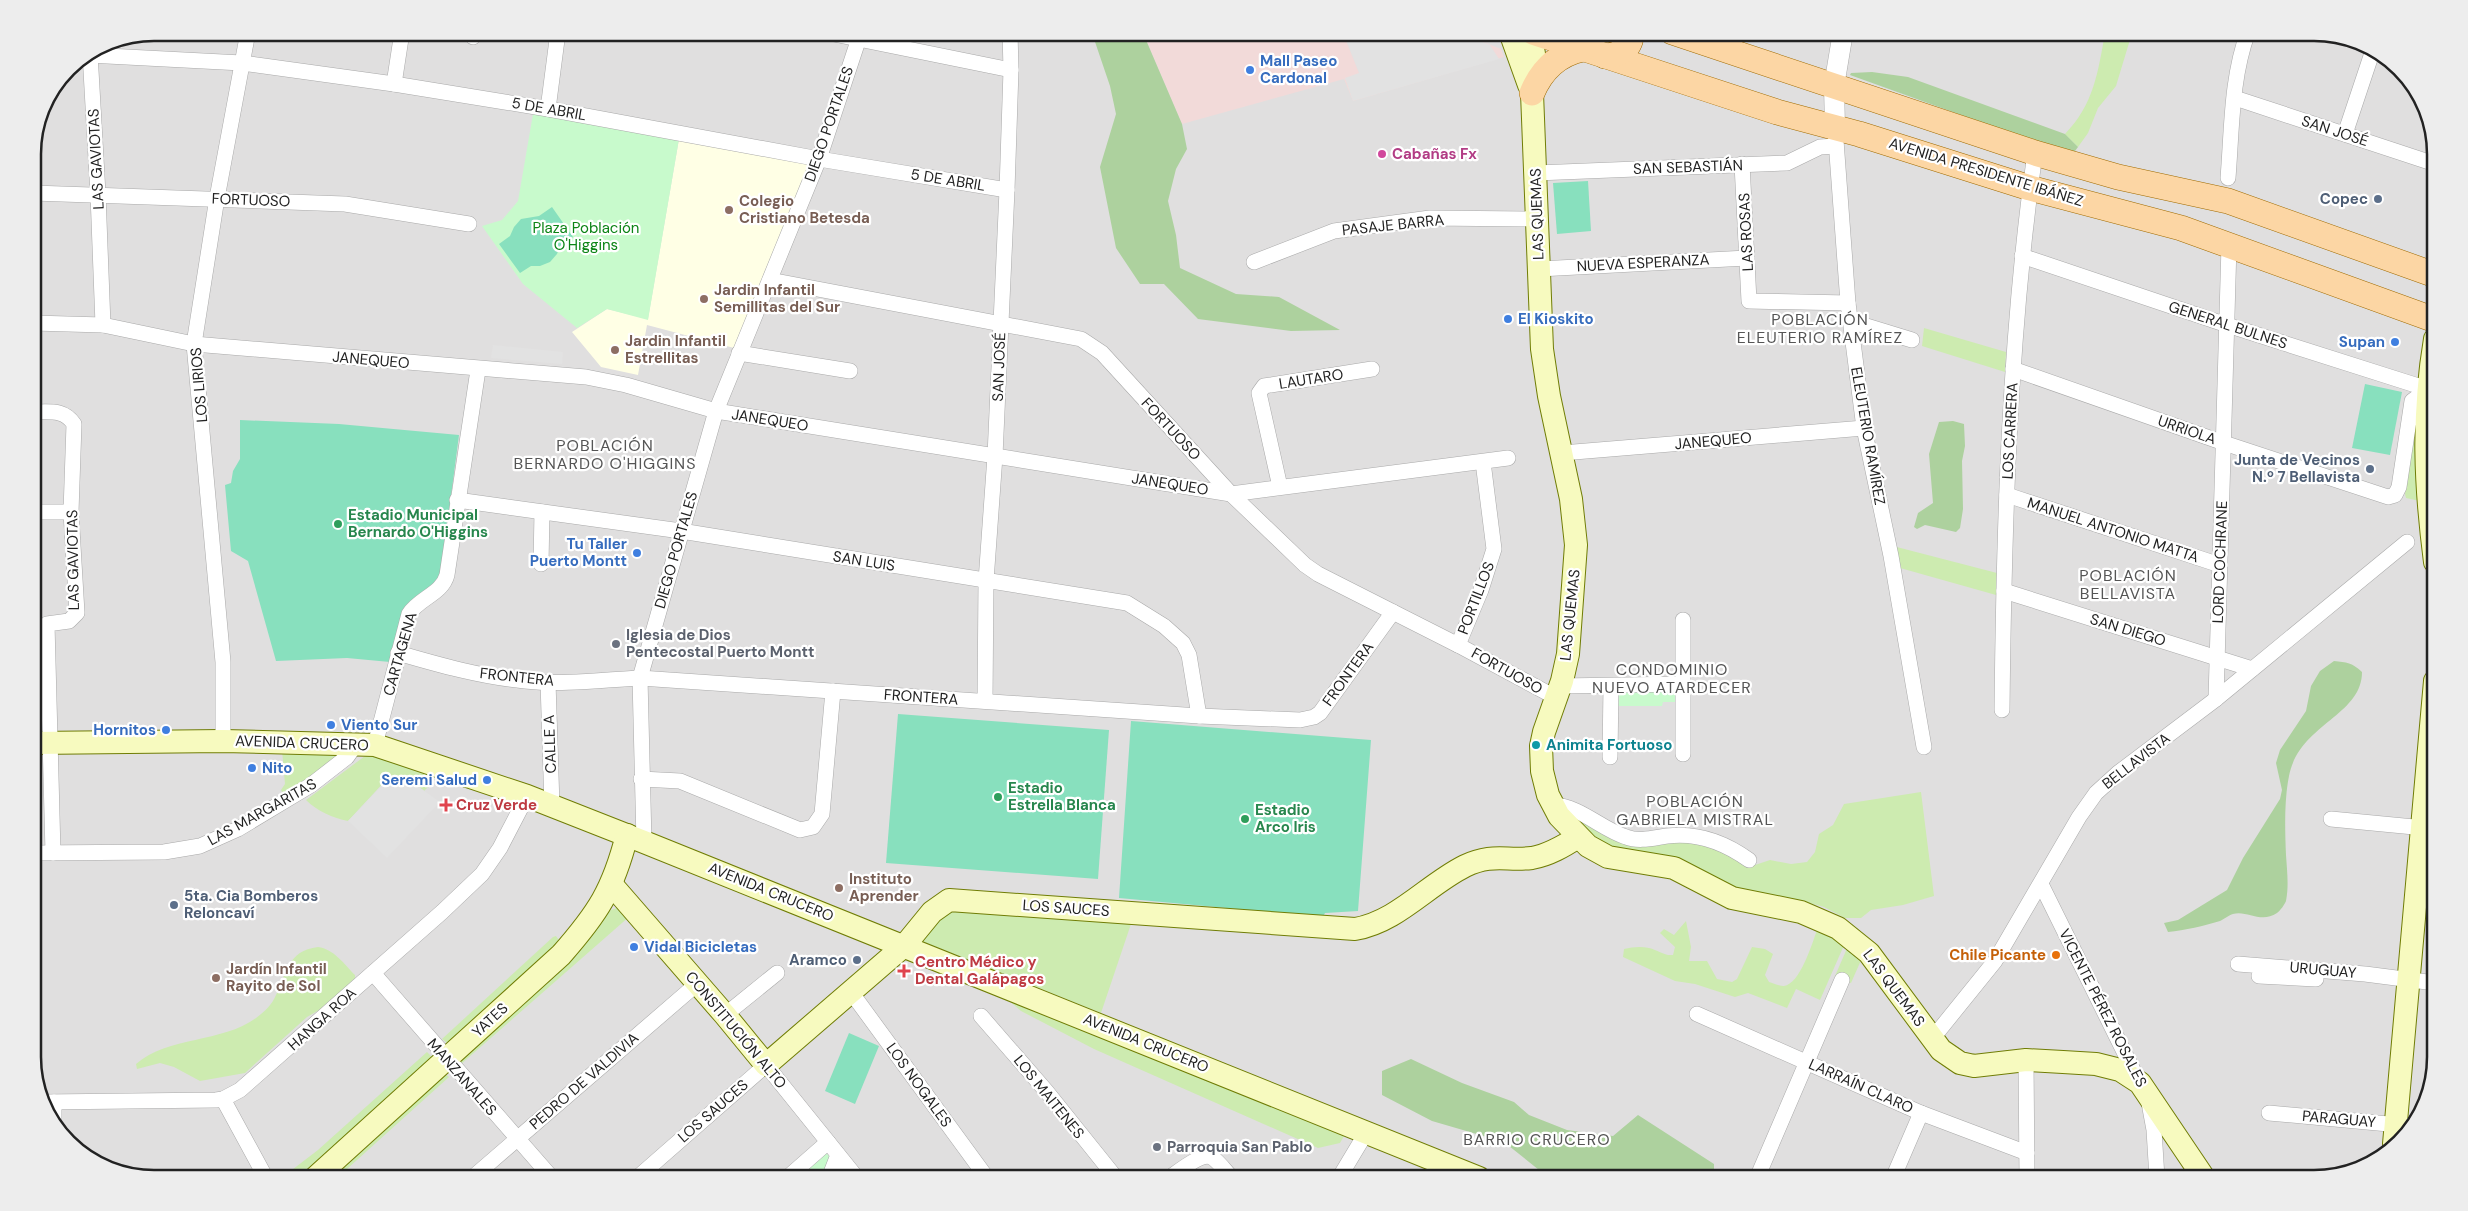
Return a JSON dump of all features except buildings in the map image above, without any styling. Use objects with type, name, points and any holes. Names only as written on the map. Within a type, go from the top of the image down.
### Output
[{"type":"main road","name":"LAS QUEMAS","points":[[1513,41],[1532,93]]},
{"type":"main road","name":"LAS QUEMAS","points":[[1533,41],[1532,93],[1542,349],[1549,396],[1574,513],[1576,545],[1572,624],[1568,654],[1541,746],[1544,783],[1553,805],[1578,837],[1598,853],[1608,857],[1674,868],[1732,898],[1801,912],[1838,928],[1870,953],[1932,1039],[1946,1054],[1967,1065],[2026,1060],[2096,1064],[2112,1068],[2140,1083]]},
{"type":"main road","name":"AVENIDA PRESIDENTE IBÁÑEZ","points":[[1559,41],[1778,112],[1836,137],[2144,217],[2229,245],[2427,317]]},
{"type":"main road","points":[[1532,93],[1537,82],[1549,66],[1565,55],[1594,53],[1616,55],[1626,49],[1631,41]]},
{"type":"main road","points":[[1699,41],[2035,153],[2118,177],[2228,202],[2427,272]]},
{"type":"main road","points":[[2427,451],[2425,476],[2427,493]]},
{"type":"main road","name":"AVENIDA CRUCERO","points":[[42,743],[223,741],[366,744],[527,796],[635,838],[905,945],[1457,1170]]},
{"type":"main road","name":"LOS SAUCES","points":[[766,1065],[905,945],[937,906],[956,900],[1355,929],[1383,920],[1465,866],[1500,857],[1531,858],[1544,855],[1578,837]]},
{"type":"main road","name":"YATES","points":[[324,1170],[561,955],[584,929],[612,885],[635,838]]},
{"type":"main road","points":[[2400,1130],[2407,981],[2427,842]]},
{"type":"main road","name":"CONSTITUCIÓN ALTO","points":[[612,885],[698,983],[766,1065]]},
{"type":"main road","name":"VICENTE PÉREZ ROSALES","points":[[2140,1083],[2199,1170]]},
{"type":"street","name":"LOS LIRIOS","points":[[223,741],[223,662],[194,344],[217,198],[246,41]]},
{"type":"street","points":[[394,84],[401,41]]},
{"type":"street","points":[[548,108],[557,41]]},
{"type":"street","name":"DIEGO PORTALES","points":[[635,838],[641,779],[640,678],[681,531],[716,412],[818,159],[858,41]]},
{"type":"street","points":[[882,41],[1011,70]]},
{"type":"street","name":"SAN JOSÉ","points":[[985,701],[986,581],[995,456],[1001,325],[1011,70],[1010,41]]},
{"type":"street","name":"ELEUTERIO RAMÍREZ","points":[[1842,41],[1834,86],[1850,321],[1864,428],[1891,556],[1924,747]]},
{"type":"street","points":[[2228,178],[2238,63],[2245,41]]},
{"type":"street","name":"5 DE ABRIL","points":[[99,56],[242,63],[394,84],[548,108],[818,159],[1007,190]]},
{"type":"street","points":[[2344,134],[2371,57]]},
{"type":"street","name":"LAS GAVIOTAS","points":[[89,61],[98,194],[103,325]]},
{"type":"street","name":"SAN JOSÉ","points":[[2234,98],[2427,161]]},
{"type":"street","name":"SAN SEBASTIÁN","points":[[1536,173],[1787,163],[1836,137]]},
{"type":"street","name":"LOS CARRERA","points":[[2002,710],[2012,368],[2022,256],[2035,153]]},
{"type":"street","name":"LAS ROSAS","points":[[1742,164],[1749,301],[1848,303]]},
{"type":"street","name":"FORTUOSO","points":[[41,193],[344,204],[468,224]]},
{"type":"street","name":"PASAJE BARRA","points":[[1254,262],[1334,232],[1430,218],[1538,220]]},
{"type":"street","name":"LORD COCHRANE","points":[[2216,699],[2229,245]]},
{"type":"street","name":"GENERAL BULNES","points":[[2022,256],[2227,325],[2427,388]]},
{"type":"street","name":"NUEVA ESPERANZA","points":[[1539,269],[1747,258]]},
{"type":"street","name":"FORTUOSO","points":[[770,280],[1081,339],[1102,353],[1231,494],[1305,565],[1318,574],[1393,612],[1558,691]]},
{"type":"street","points":[[1850,321],[1912,340]]},
{"type":"street","name":"JANEQUEO","points":[[41,323],[103,325],[194,344],[586,378],[626,385],[716,412],[1231,494],[1280,486],[1508,458]]},
{"type":"street","points":[[739,353],[850,371]]},
{"type":"street","name":"URRIOLA","points":[[2012,368],[2224,443],[2392,497],[2397,492],[2402,473],[2412,401],[2427,393]]},
{"type":"street","name":"CARTAGENA","points":[[366,744],[398,653],[409,614],[413,607],[441,587],[446,581],[478,370]]},
{"type":"street","name":"LAUTARO","points":[[1280,486],[1258,393],[1264,386],[1372,370]]},
{"type":"street","name":"LAS GAVIOTAS","points":[[41,412],[61,412],[70,417],[74,424],[72,512],[76,613],[69,621],[41,624]]},
{"type":"street","name":"JANEQUEO","points":[[1562,453],[1864,428]]},
{"type":"street","name":"PORTILLOS","points":[[1458,644],[1481,590],[1494,550],[1483,462]]},
{"type":"street","name":"MANUEL ANTONIO MATTA","points":[[2007,495],[2220,565]]},
{"type":"street","name":"SAN LUIS","points":[[457,500],[681,531],[1120,602],[1134,606],[1177,636],[1187,648],[1199,716]]},
{"type":"street","points":[[41,512],[72,512]]},
{"type":"street","points":[[541,564],[542,512]]},
{"type":"street","name":"BELLAVISTA","points":[[1932,1039],[1995,961],[2078,817],[2096,793],[2118,773],[2216,699],[2407,542]]},
{"type":"street","name":"SAN DIEGO","points":[[2004,591],[2252,669]]},
{"type":"street","name":"FRONTERA","points":[[398,653],[473,672],[524,681],[548,682],[640,678],[1199,716],[1300,720],[1314,717],[1324,708],[1393,612]]},
{"type":"street","points":[[1683,620],[1683,754]]},
{"type":"street","name":"CALLE A","points":[[548,682],[552,806]]},
{"type":"street","name":"LAS GAVIOTAS","points":[[41,684],[42,743],[53,853]]},
{"type":"street","points":[[1558,691],[1611,686],[1684,684]]},
{"type":"street","points":[[1610,757],[1611,686]]},
{"type":"street","points":[[641,779],[680,781],[800,830],[813,827],[822,814],[834,691]]},
{"type":"street","name":"LAS MARGARITAS","points":[[41,852],[164,852],[200,846],[238,829],[312,785],[366,744]]},
{"type":"street","name":"HANGA ROA","points":[[51,1102],[223,1099],[240,1090],[258,1076],[482,874],[500,848],[527,796]]},
{"type":"street","points":[[1553,805],[1574,810],[1626,838],[1636,840],[1670,836],[1707,838],[1736,850],[1749,860]]},
{"type":"street","points":[[2332,819],[2427,828]]},
{"type":"street","name":"VICENTE PÉREZ ROSALES","points":[[2041,884],[2140,1083]]},
{"type":"street","name":"URUGUAY","points":[[2238,964],[2356,973],[2427,982]]},
{"type":"street","name":"MANZANALES","points":[[373,973],[446,1060],[545,1170]]},
{"type":"street","points":[[725,1015],[777,974]]},
{"type":"street","name":"URUGUAY","points":[[2259,976],[2374,982],[2407,981]]},
{"type":"street","points":[[1760,1170],[1842,980]]},
{"type":"street","name":"PEDRO DE VALDIVIA","points":[[481,1170],[698,983]]},
{"type":"street","name":"LOS NOGALES","points":[[851,992],[981,1170]]},
{"type":"street","name":"LARRAÍN CLARO","points":[[1697,1014],[1921,1113],[2026,1153]]},
{"type":"street","name":"LOS MAITENES","points":[[981,1016],[1041,1085],[1110,1170]]},
{"type":"street","points":[[2026,1060],[2027,1170]]},
{"type":"street","name":"CONSTITUCIÓN ALTO","points":[[766,1065],[850,1170]]},
{"type":"street","name":"LOS SAUCES","points":[[646,1170],[766,1065]]},
{"type":"street","points":[[2140,1083],[2153,1118],[2156,1170]]},
{"type":"street","points":[[223,1099],[262,1170]]},
{"type":"street","points":[[1896,1170],[1921,1113]]},
{"type":"street","name":"PARAGUAY","points":[[2269,1113],[2399,1131]]},
{"type":"street","points":[[1344,1170],[1366,1133]]},
{"type":"street","points":[[796,1170],[828,1142]]},
{"type":"street","points":[[832,1170],[838,1155]]},
{"type":"street","points":[[1182,1170],[1202,1157],[1213,1157],[1225,1170]]},
{"type":"shaded area","points":[[1146,41],[1481,41],[1501,49],[1504,57],[1353,101],[1344,79],[1182,124]]},
{"type":"shaded area","points":[[1346,41],[1480,41],[1490,45],[1499,59],[1353,101],[1345,78],[1359,73]]},
{"type":"shaded area","points":[[2314,41],[2343,45],[2364,53],[2388,69],[2408,91],[2421,118],[2427,147],[2427,1057],[2423,1086],[2415,1107],[2408,1120],[2394,1137],[2370,1155],[2343,1166],[2314,1170],[154,1170],[125,1166],[104,1158],[80,1142],[60,1120],[47,1093],[41,1064],[41,147],[43,132],[53,104],[74,74],[91,60],[104,53],[139,42]]},
{"type":"shaded area","points":[[679,139],[810,163],[738,349],[647,325],[638,375],[601,367],[572,332],[607,309],[648,319]]},
{"type":"shaded area","points":[[493,345],[563,352],[562,364],[491,358]]},
{"type":"shaded area","points":[[388,779],[419,787],[440,802],[387,858],[348,821]]},
{"type":"shaded area","points":[[2427,855],[2427,901],[2423,901]]},
{"type":"green space","points":[[1095,41],[1146,41],[1182,124],[1187,149],[1176,169],[1168,201],[1176,235],[1180,268],[1236,294],[1279,297],[1340,330],[1291,331],[1198,319],[1164,284],[1140,284],[1116,248],[1100,167],[1116,114],[1110,86]]},
{"type":"green space","points":[[2103,41],[2130,41],[2116,86],[2098,108],[2088,133],[2078,147],[2065,134],[2075,123],[2089,99],[2097,74]]},
{"type":"green space","points":[[1872,72],[1908,77],[2065,134],[2078,147],[2072,155],[1850,75],[1851,73]]},
{"type":"green space","name":"Plaza Población O'Higgins","points":[[533,114],[679,139],[648,320],[607,309],[577,328],[523,284],[482,226],[502,220],[518,201]]},
{"type":"green space","points":[[1588,181],[1591,231],[1557,234],[1553,183]]},
{"type":"green space","points":[[552,207],[573,237],[560,246],[557,254],[550,262],[540,266],[531,266],[520,273],[499,244],[510,236],[514,227],[521,219],[539,216]]},
{"type":"green space","points":[[1924,328],[2006,352],[2005,372],[1922,346]]},
{"type":"green space","points":[[2365,384],[2402,392],[2390,455],[2352,448]]},
{"type":"green space","points":[[2417,402],[2420,501],[2406,498],[2405,494]]},
{"type":"green space","name":"Estadio Municipal Bernardo O'Higgins","points":[[240,420],[339,424],[459,435],[441,573],[390,662],[347,658],[276,661],[248,561],[231,551],[225,485],[231,483],[233,471],[240,459]]},
{"type":"green space","points":[[1953,421],[1964,424],[1965,446],[1962,461],[1963,509],[1960,528],[1956,532],[1925,525],[1917,529],[1914,527],[1918,513],[1933,503],[1929,454],[1939,422]]},
{"type":"green space","points":[[1889,545],[1997,573],[1996,595],[1893,566]]},
{"type":"green space","points":[[2334,661],[2349,664],[2362,672],[2359,687],[2352,700],[2342,711],[2316,732],[2295,758],[2289,776],[2286,795],[2285,826],[2288,884],[2285,904],[2278,912],[2271,916],[2260,917],[2238,913],[2214,923],[2168,932],[2164,923],[2178,920],[2227,890],[2243,858],[2280,799],[2282,790],[2276,763],[2280,750],[2306,711],[2311,686],[2320,671]]},
{"type":"green space","points":[[1621,692],[1676,692],[1679,702],[1663,702],[1662,706],[1615,706],[1617,697]]},
{"type":"green space","name":"Estadio Estrella Blanca","points":[[898,714],[1109,730],[1098,879],[886,863]]},
{"type":"green space","name":"Estadio Arco Iris","points":[[1131,721],[1371,740],[1358,911],[1325,913],[1323,917],[1119,898]]},
{"type":"green space","points":[[282,750],[349,751],[285,797],[281,790],[285,784]]},
{"type":"green space","points":[[365,756],[375,756],[434,774],[433,782],[424,791],[419,787],[387,779],[348,821],[326,814],[306,800]]},
{"type":"green space","points":[[1921,792],[1934,896],[1903,905],[1871,910],[1861,918],[1845,918],[1824,907],[1799,900],[1762,896],[1603,847],[1573,814],[1611,838],[1627,845],[1638,846],[1672,842],[1695,844],[1726,854],[1749,867],[1770,860],[1791,864],[1807,862],[1815,852],[1819,834],[1833,825],[1844,804]]},
{"type":"green space","points":[[617,908],[630,916],[460,1065],[459,1060],[605,912]]},
{"type":"green space","points":[[951,910],[1132,921],[1101,1013],[919,940]]},
{"type":"green space","points":[[1686,921],[1691,947],[1689,961],[1707,961],[1717,979],[1732,982],[1737,979],[1752,947],[1765,949],[1773,954],[1765,975],[1769,982],[1784,986],[1790,984],[1800,971],[1817,930],[1845,943],[1820,1000],[1796,989],[1787,1008],[1748,993],[1735,997],[1695,984],[1675,981],[1623,957],[1624,949],[1636,947],[1649,948],[1667,955],[1673,955],[1675,947],[1660,933],[1664,929],[1674,935]]},
{"type":"green space","points":[[556,936],[561,943],[447,1043],[442,1039],[553,937]]},
{"type":"green space","points":[[1848,946],[1862,958],[1851,983],[1835,976]]},
{"type":"green space","points":[[324,948],[338,958],[355,975],[355,978],[326,1006],[307,1017],[245,1073],[200,1081],[174,1067],[160,1063],[137,1069],[136,1064],[149,1055],[163,1049],[227,1032],[256,1018],[272,1002],[294,958],[308,949]]},
{"type":"green space","points":[[1006,998],[1348,1129],[1340,1143],[1318,1148],[1094,1049],[1021,1011]]},
{"type":"green space","points":[[849,1033],[879,1046],[855,1104],[825,1091]]},
{"type":"green space","points":[[427,1052],[432,1057],[431,1066],[312,1170],[292,1170],[318,1150]]},
{"type":"green space","points":[[1411,1059],[1462,1083],[1514,1102],[1529,1115],[1567,1130],[1613,1136],[1638,1115],[1714,1164],[1714,1170],[1539,1170],[1504,1142],[1432,1121],[1382,1095],[1382,1071]]},
{"type":"green space","points":[[444,1073],[449,1077],[346,1170],[332,1170]]},
{"type":"green space","points":[[824,1150],[832,1160],[828,1170],[803,1170]]},
{"type":"place","name":"Mall Paseo Cardonal","points":[[1250,70]]},
{"type":"place","name":"Cabañas Fx","points":[[1382,154]]},
{"type":"place","name":"Copec","points":[[2378,199]]},
{"type":"place","name":"Colegio Cristiano Betesda","points":[[729,210]]},
{"type":"place","name":"Jardin Infantil Semillitas del Sur","points":[[704,299]]},
{"type":"place","name":"El Kioskito","points":[[1508,319]]},
{"type":"place","name":"Supan","points":[[2395,342]]},
{"type":"place","name":"Jardin Infantil Estrellitas","points":[[615,350]]},
{"type":"place","name":"Junta de Vecinos N.º 7 Bellavista","points":[[2370,469]]},
{"type":"place","name":"Estadio Municipal Bernardo O'Higgins","points":[[338,524]]},
{"type":"place","name":"Tu Taller Puerto Montt","points":[[637,553]]},
{"type":"place","name":"Iglesia de Dios Pentecostal Puerto Montt","points":[[616,644]]},
{"type":"place","name":"Viento Sur","points":[[331,725]]},
{"type":"place","name":"Hornitos","points":[[166,730]]},
{"type":"place","name":"Animita Fortuoso","points":[[1536,745]]},
{"type":"place","name":"Nito","points":[[252,768]]},
{"type":"place","name":"Seremi Salud","points":[[487,780]]},
{"type":"place","name":"Estadio Estrella Blanca","points":[[998,797]]},
{"type":"place","name":"Cruz Verde","points":[[446,805]]},
{"type":"place","name":"Estadio Arco Iris","points":[[1245,819]]},
{"type":"place","name":"Instituto Aprender","points":[[839,888]]},
{"type":"place","name":"5ta. Cia Bomberos Reloncaví","points":[[174,905]]},
{"type":"place","name":"Vidal Bicicletas","points":[[634,947]]},
{"type":"place","name":"Chile Picante","points":[[2056,955]]},
{"type":"place","name":"Aramco","points":[[857,960]]},
{"type":"place","name":"Centro Médico y Dental Galápagos","points":[[904,971]]},
{"type":"place","name":"Jardín Infantil Rayito de Sol","points":[[216,978]]},
{"type":"place","name":"Parroquia San Pablo","points":[[1157,1147]]},
{"type":"district","name":"POBLACIÓN ELEUTERIO RAMÍREZ","points":[[1820,328]]},
{"type":"district","name":"POBLACIÓN BERNARDO O'HIGGINS","points":[[605,454]]},
{"type":"district","name":"POBLACIÓN BELLAVISTA","points":[[2128,584]]},
{"type":"district","name":"CONDOMINIO NUEVO ATARDECER","points":[[1672,678]]},
{"type":"district","name":"POBLACIÓN GABRIELA MISTRAL","points":[[1695,810]]},
{"type":"district","name":"BARRIO CRUCERO","points":[[1537,1139]]}]
